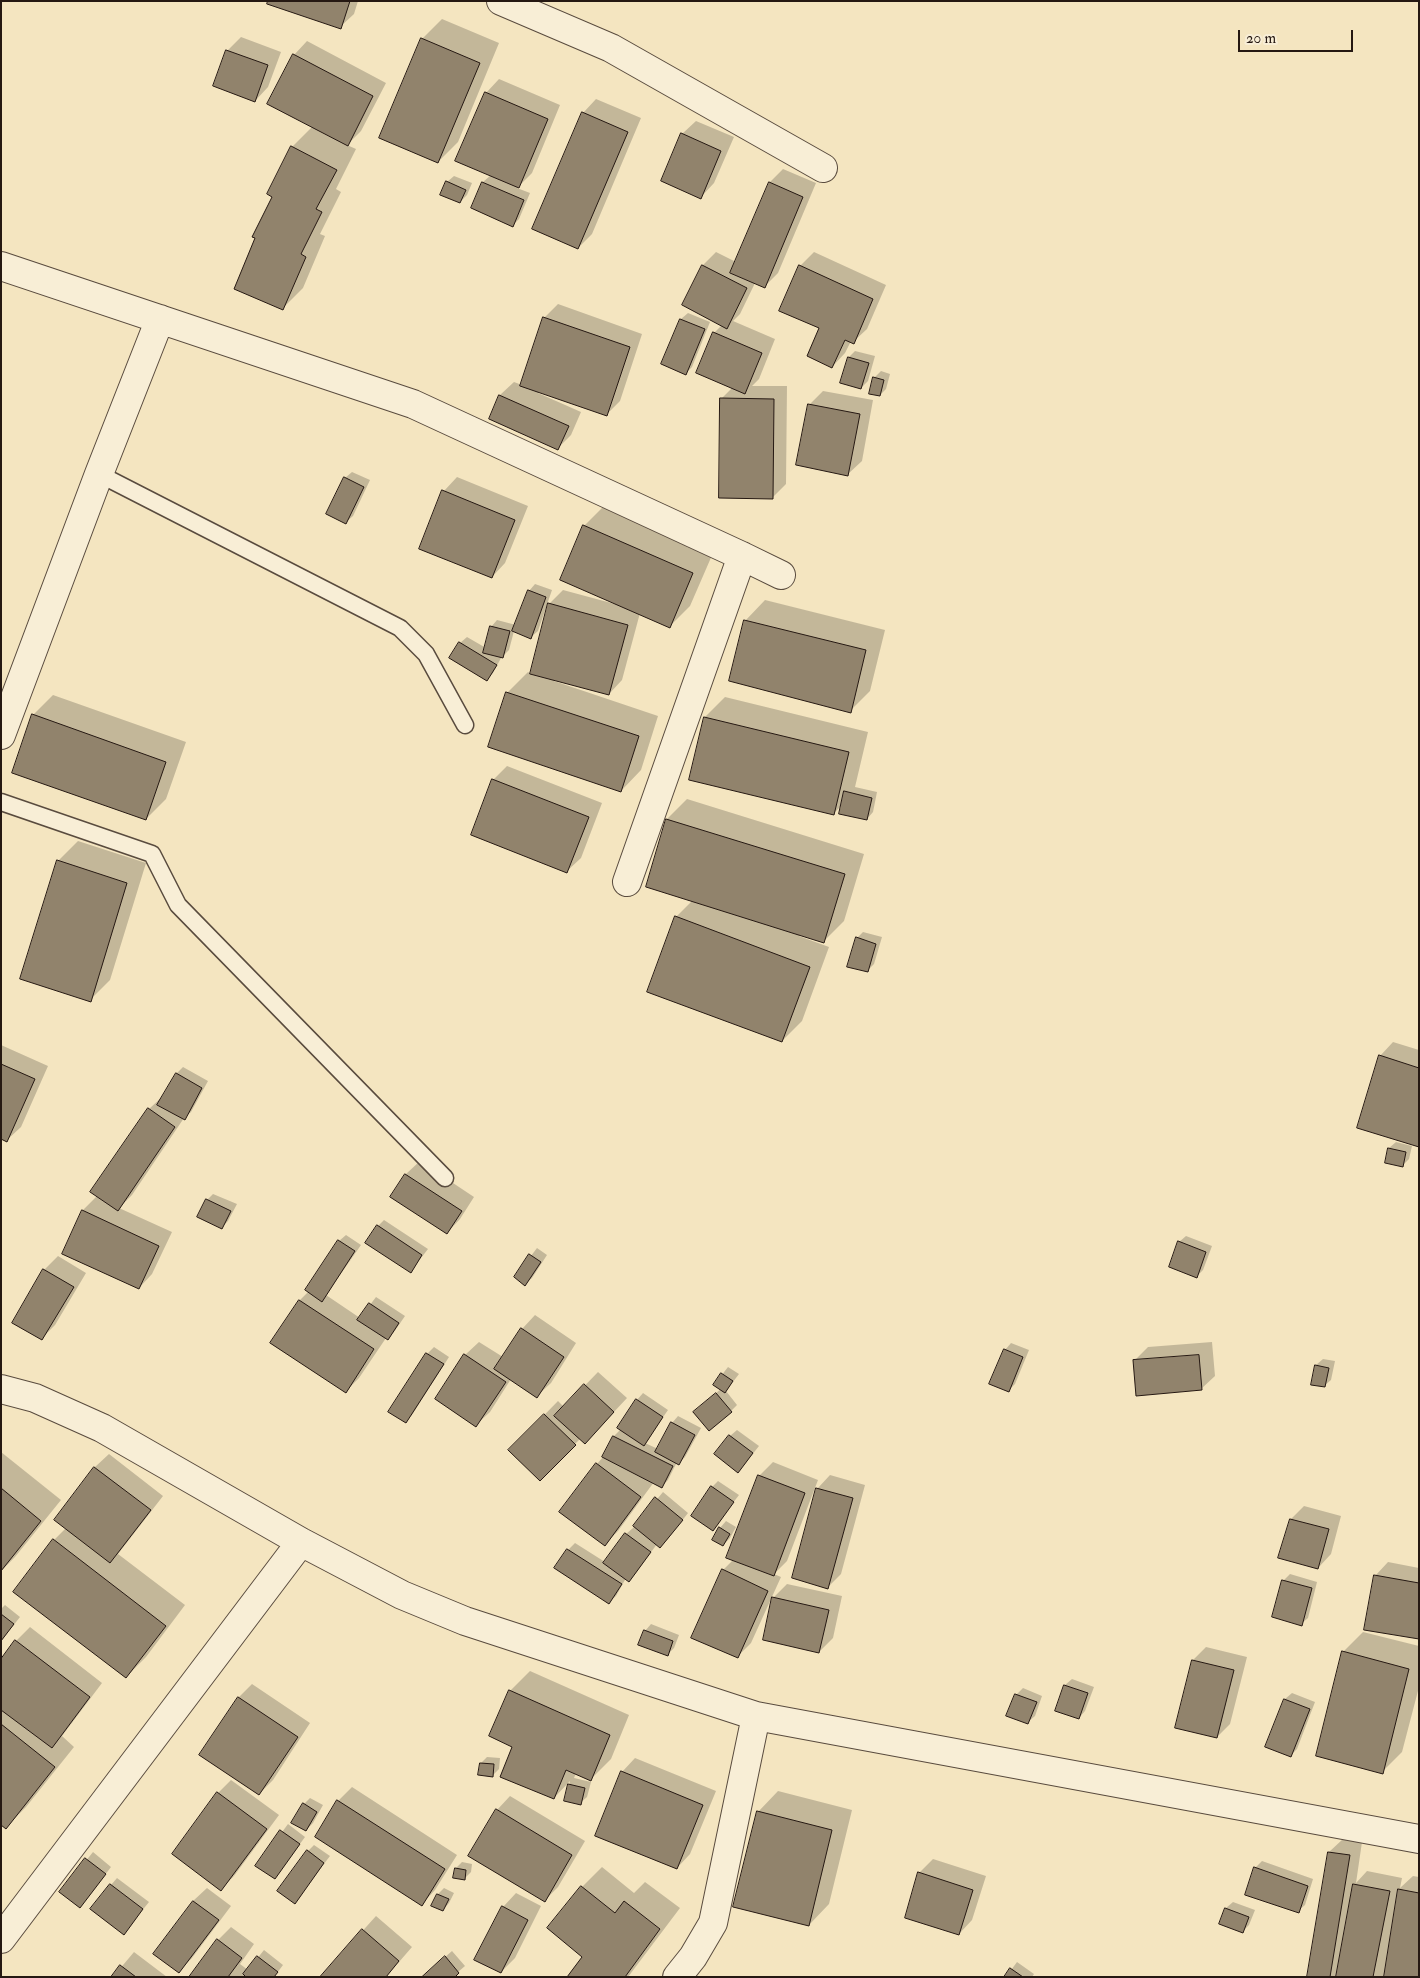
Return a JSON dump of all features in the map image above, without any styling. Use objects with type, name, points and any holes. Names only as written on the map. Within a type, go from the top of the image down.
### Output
[{"type":"street","points":[[500,1],[611,48],[823,168]]},
{"type":"street","points":[[1,266],[413,404],[781,575]]},
{"type":"street","points":[[1,735],[99,474],[160,319]]},
{"type":"street","points":[[628,882],[742,556]]},
{"type":"street","points":[[1,1389],[35,1398],[102,1428],[301,1542],[402,1595],[465,1621],[756,1716],[1419,1839]]},
{"type":"street","points":[[1,1939],[301,1542]]},
{"type":"street","points":[[677,1977],[694,1957],[713,1923],[756,1716]]},
{"type":"lane","points":[[99,474],[400,628],[426,654],[465,725]]},
{"type":"lane","points":[[1,802],[152,854],[178,904],[445,1178]]},
{"type":"building","points":[[268,1],[350,1],[341,29],[267,4]]},
{"type":"building","points":[[421,38],[480,63],[438,163],[379,138]]},
{"type":"building","points":[[226,50],[268,65],[255,102],[213,86]]},
{"type":"building","points":[[293,54],[373,96],[348,146],[267,104]]},
{"type":"building","points":[[485,92],[548,119],[519,188],[455,161]]},
{"type":"building","points":[[582,112],[628,132],[578,249],[532,229]]},
{"type":"building","points":[[681,133],[721,151],[701,199],[661,181]]},
{"type":"building","points":[[291,146],[337,170],[316,209],[322,212],[301,254],[306,257],[283,310],[234,289],[255,238],[252,237],[272,197],[267,194]]},
{"type":"building","points":[[446,181],[466,190],[460,203],[440,195]]},
{"type":"building","points":[[482,182],[524,200],[513,227],[471,208]]},
{"type":"building","points":[[769,182],[803,197],[765,288],[730,273]]},
{"type":"building","points":[[702,265],[747,288],[727,329],[682,305]]},
{"type":"building","points":[[799,265],[873,299],[854,344],[845,340],[832,368],[807,356],[819,328],[779,311]]},
{"type":"building","points":[[543,317],[630,347],[607,416],[520,386]]},
{"type":"building","points":[[680,319],[705,329],[686,375],[661,364]]},
{"type":"building","points":[[713,332],[762,353],[745,394],[696,373]]},
{"type":"building","points":[[848,357],[869,363],[861,389],[840,383]]},
{"type":"building","points":[[873,377],[884,380],[880,396],[869,394]]},
{"type":"building","points":[[499,395],[569,426],[558,450],[489,419]]},
{"type":"building","points":[[720,398],[774,399],[773,499],[719,498]]},
{"type":"building","points":[[808,404],[860,414],[848,476],[796,465]]},
{"type":"building","points":[[344,477],[364,487],[346,524],[326,514]]},
{"type":"building","points":[[442,490],[515,520],[492,578],[419,549]]},
{"type":"building","points":[[583,525],[693,573],[670,628],[560,580]]},
{"type":"building","points":[[528,590],[546,597],[531,639],[512,631]]},
{"type":"building","points":[[548,603],[628,625],[609,695],[530,674]]},
{"type":"building","points":[[744,620],[866,650],[851,713],[729,681]]},
{"type":"building","points":[[490,626],[510,631],[503,658],[483,653]]},
{"type":"building","points":[[459,642],[497,665],[487,681],[449,658]]},
{"type":"building","points":[[506,692],[639,736],[621,792],[488,747]]},
{"type":"building","points":[[32,714],[166,762],[146,820],[12,773]]},
{"type":"building","points":[[704,717],[849,752],[834,815],[689,780]]},
{"type":"building","points":[[492,779],[589,817],[567,873],[471,835]]},
{"type":"building","points":[[844,791],[872,798],[867,820],[839,814]]},
{"type":"building","points":[[666,819],[845,874],[824,943],[646,887]]},
{"type":"building","points":[[57,860],[127,883],[91,1002],[20,979]]},
{"type":"building","points":[[675,916],[810,967],[782,1042],[647,992]]},
{"type":"building","points":[[856,937],[876,944],[868,972],[847,967]]},
{"type":"building","points":[[1379,1055],[1419,1068],[1419,1147],[1357,1128]]},
{"type":"building","points":[[1,1064],[35,1079],[7,1142],[1,1139]]},
{"type":"building","points":[[176,1073],[202,1088],[185,1120],[157,1105]]},
{"type":"building","points":[[148,1108],[175,1127],[118,1211],[90,1192]]},
{"type":"building","points":[[1388,1148],[1406,1152],[1403,1167],[1385,1163]]},
{"type":"building","points":[[405,1174],[462,1211],[447,1234],[390,1197]]},
{"type":"building","points":[[206,1199],[231,1211],[222,1229],[197,1217]]},
{"type":"building","points":[[82,1210],[159,1246],[139,1289],[62,1254]]},
{"type":"building","points":[[377,1225],[422,1255],[411,1273],[365,1243]]},
{"type":"building","points":[[338,1240],[355,1251],[322,1302],[305,1290]]},
{"type":"building","points":[[1178,1241],[1206,1252],[1197,1278],[1169,1267]]},
{"type":"building","points":[[529,1254],[541,1262],[525,1286],[514,1277]]},
{"type":"building","points":[[43,1269],[74,1287],[42,1340],[12,1323]]},
{"type":"building","points":[[299,1300],[374,1349],[346,1393],[270,1343]]},
{"type":"building","points":[[369,1303],[399,1323],[388,1340],[357,1320]]},
{"type":"building","points":[[521,1328],[564,1357],[537,1398],[494,1369]]},
{"type":"building","points":[[1004,1349],[1023,1357],[1009,1392],[989,1384]]},
{"type":"building","points":[[426,1353],[444,1364],[406,1423],[388,1412]]},
{"type":"building","points":[[464,1354],[506,1382],[476,1427],[435,1399]]},
{"type":"building","points":[[1199,1355],[1202,1390],[1136,1396],[1133,1360]]},
{"type":"building","points":[[1315,1365],[1329,1368],[1325,1387],[1311,1385]]},
{"type":"building","points":[[721,1373],[733,1381],[725,1393],[713,1385]]},
{"type":"building","points":[[584,1384],[614,1412],[585,1444],[554,1416]]},
{"type":"building","points":[[716,1393],[732,1412],[709,1431],[693,1412]]},
{"type":"building","points":[[636,1399],[663,1417],[644,1446],[617,1428]]},
{"type":"building","points":[[544,1414],[576,1445],[540,1481],[508,1450]]},
{"type":"building","points":[[671,1422],[695,1435],[679,1465],[655,1452]]},
{"type":"building","points":[[729,1435],[753,1453],[738,1473],[714,1454]]},
{"type":"building","points":[[613,1436],[673,1466],[662,1488],[602,1457]]},
{"type":"building","points":[[596,1463],[641,1497],[605,1546],[559,1512]]},
{"type":"building","points":[[94,1467],[151,1510],[110,1563],[54,1520]]},
{"type":"building","points":[[758,1475],[805,1493],[774,1576],[726,1558]]},
{"type":"building","points":[[711,1486],[734,1502],[713,1531],[691,1516]]},
{"type":"building","points":[[1,1488],[41,1521],[1,1571]]},
{"type":"building","points":[[816,1488],[853,1498],[828,1589],[792,1578]]},
{"type":"building","points":[[655,1497],[683,1520],[660,1548],[633,1526]]},
{"type":"building","points":[[1290,1519],[1329,1529],[1318,1569],[1278,1558]]},
{"type":"building","points":[[719,1527],[730,1534],[723,1546],[712,1540]]},
{"type":"building","points":[[625,1533],[651,1552],[629,1582],[603,1563]]},
{"type":"building","points":[[53,1539],[166,1626],[126,1678],[13,1592]]},
{"type":"building","points":[[567,1549],[622,1584],[609,1604],[554,1568]]},
{"type":"building","points":[[722,1569],[768,1591],[738,1658],[691,1638]]},
{"type":"building","points":[[1374,1575],[1419,1583],[1419,1639],[1364,1630]]},
{"type":"building","points":[[1282,1580],[1312,1588],[1302,1626],[1272,1617]]},
{"type":"building","points":[[772,1597],[829,1610],[819,1653],[763,1640]]},
{"type":"building","points":[[1,1614],[14,1624],[1,1641]]},
{"type":"building","points":[[644,1630],[673,1641],[668,1656],[638,1645]]},
{"type":"building","points":[[15,1640],[90,1697],[52,1748],[1,1710],[1,1659]]},
{"type":"building","points":[[1342,1651],[1409,1669],[1383,1774],[1316,1756]]},
{"type":"building","points":[[1192,1660],[1234,1670],[1217,1738],[1175,1728]]},
{"type":"building","points":[[1064,1685],[1088,1693],[1079,1719],[1055,1711]]},
{"type":"building","points":[[509,1690],[610,1735],[591,1781],[566,1770],[554,1799],[500,1777],[512,1747],[489,1736]]},
{"type":"building","points":[[1015,1694],[1037,1702],[1028,1724],[1006,1716]]},
{"type":"building","points":[[238,1697],[298,1737],[259,1795],[199,1755]]},
{"type":"building","points":[[1284,1699],[1310,1709],[1291,1757],[1265,1747]]},
{"type":"building","points":[[1,1724],[55,1767],[6,1829],[1,1825]]},
{"type":"building","points":[[480,1763],[494,1764],[493,1777],[478,1775]]},
{"type":"building","points":[[621,1771],[703,1805],[677,1869],[595,1836]]},
{"type":"building","points":[[568,1784],[585,1788],[581,1805],[564,1801]]},
{"type":"building","points":[[217,1792],[267,1829],[221,1891],[172,1854]]},
{"type":"building","points":[[337,1800],[445,1869],[422,1906],[315,1837]]},
{"type":"building","points":[[303,1803],[317,1812],[306,1831],[291,1823]]},
{"type":"building","points":[[496,1809],[572,1855],[545,1902],[468,1856]]},
{"type":"building","points":[[757,1811],[832,1830],[809,1926],[733,1907]]},
{"type":"building","points":[[280,1830],[300,1844],[275,1879],[255,1866]]},
{"type":"building","points":[[307,1850],[324,1863],[295,1904],[277,1891]]},
{"type":"building","points":[[1328,1852],[1350,1855],[1330,1977],[1307,1977]]},
{"type":"building","points":[[85,1858],[106,1874],[80,1908],[59,1892]]},
{"type":"building","points":[[1254,1867],[1308,1886],[1299,1913],[1245,1895]]},
{"type":"building","points":[[455,1868],[466,1870],[465,1880],[453,1878]]},
{"type":"building","points":[[918,1872],[973,1890],[959,1935],[905,1918]]},
{"type":"building","points":[[110,1884],[143,1909],[124,1935],[90,1909]]},
{"type":"building","points":[[1353,1884],[1390,1891],[1373,1977],[1336,1977]]},
{"type":"building","points":[[581,1886],[615,1913],[624,1901],[660,1929],[625,1977],[567,1977],[582,1957],[547,1928]]},
{"type":"building","points":[[1398,1889],[1419,1893],[1419,1977],[1384,1977]]},
{"type":"building","points":[[437,1894],[449,1899],[443,1911],[431,1906]]},
{"type":"building","points":[[193,1901],[219,1920],[179,1973],[153,1954]]},
{"type":"building","points":[[502,1906],[528,1920],[501,1973],[474,1960]]},
{"type":"building","points":[[1225,1908],[1249,1917],[1243,1933],[1219,1924]]},
{"type":"building","points":[[362,1929],[399,1961],[386,1977],[320,1977]]},
{"type":"building","points":[[217,1939],[242,1958],[228,1977],[189,1977]]},
{"type":"building","points":[[257,1956],[278,1972],[274,1977],[246,1977],[243,1974]]},
{"type":"building","points":[[445,1956],[459,1973],[455,1977],[422,1977]]},
{"type":"building","points":[[120,1965],[136,1977],[111,1977]]},
{"type":"building","points":[[1010,1968],[1023,1977],[1004,1977]]}]
